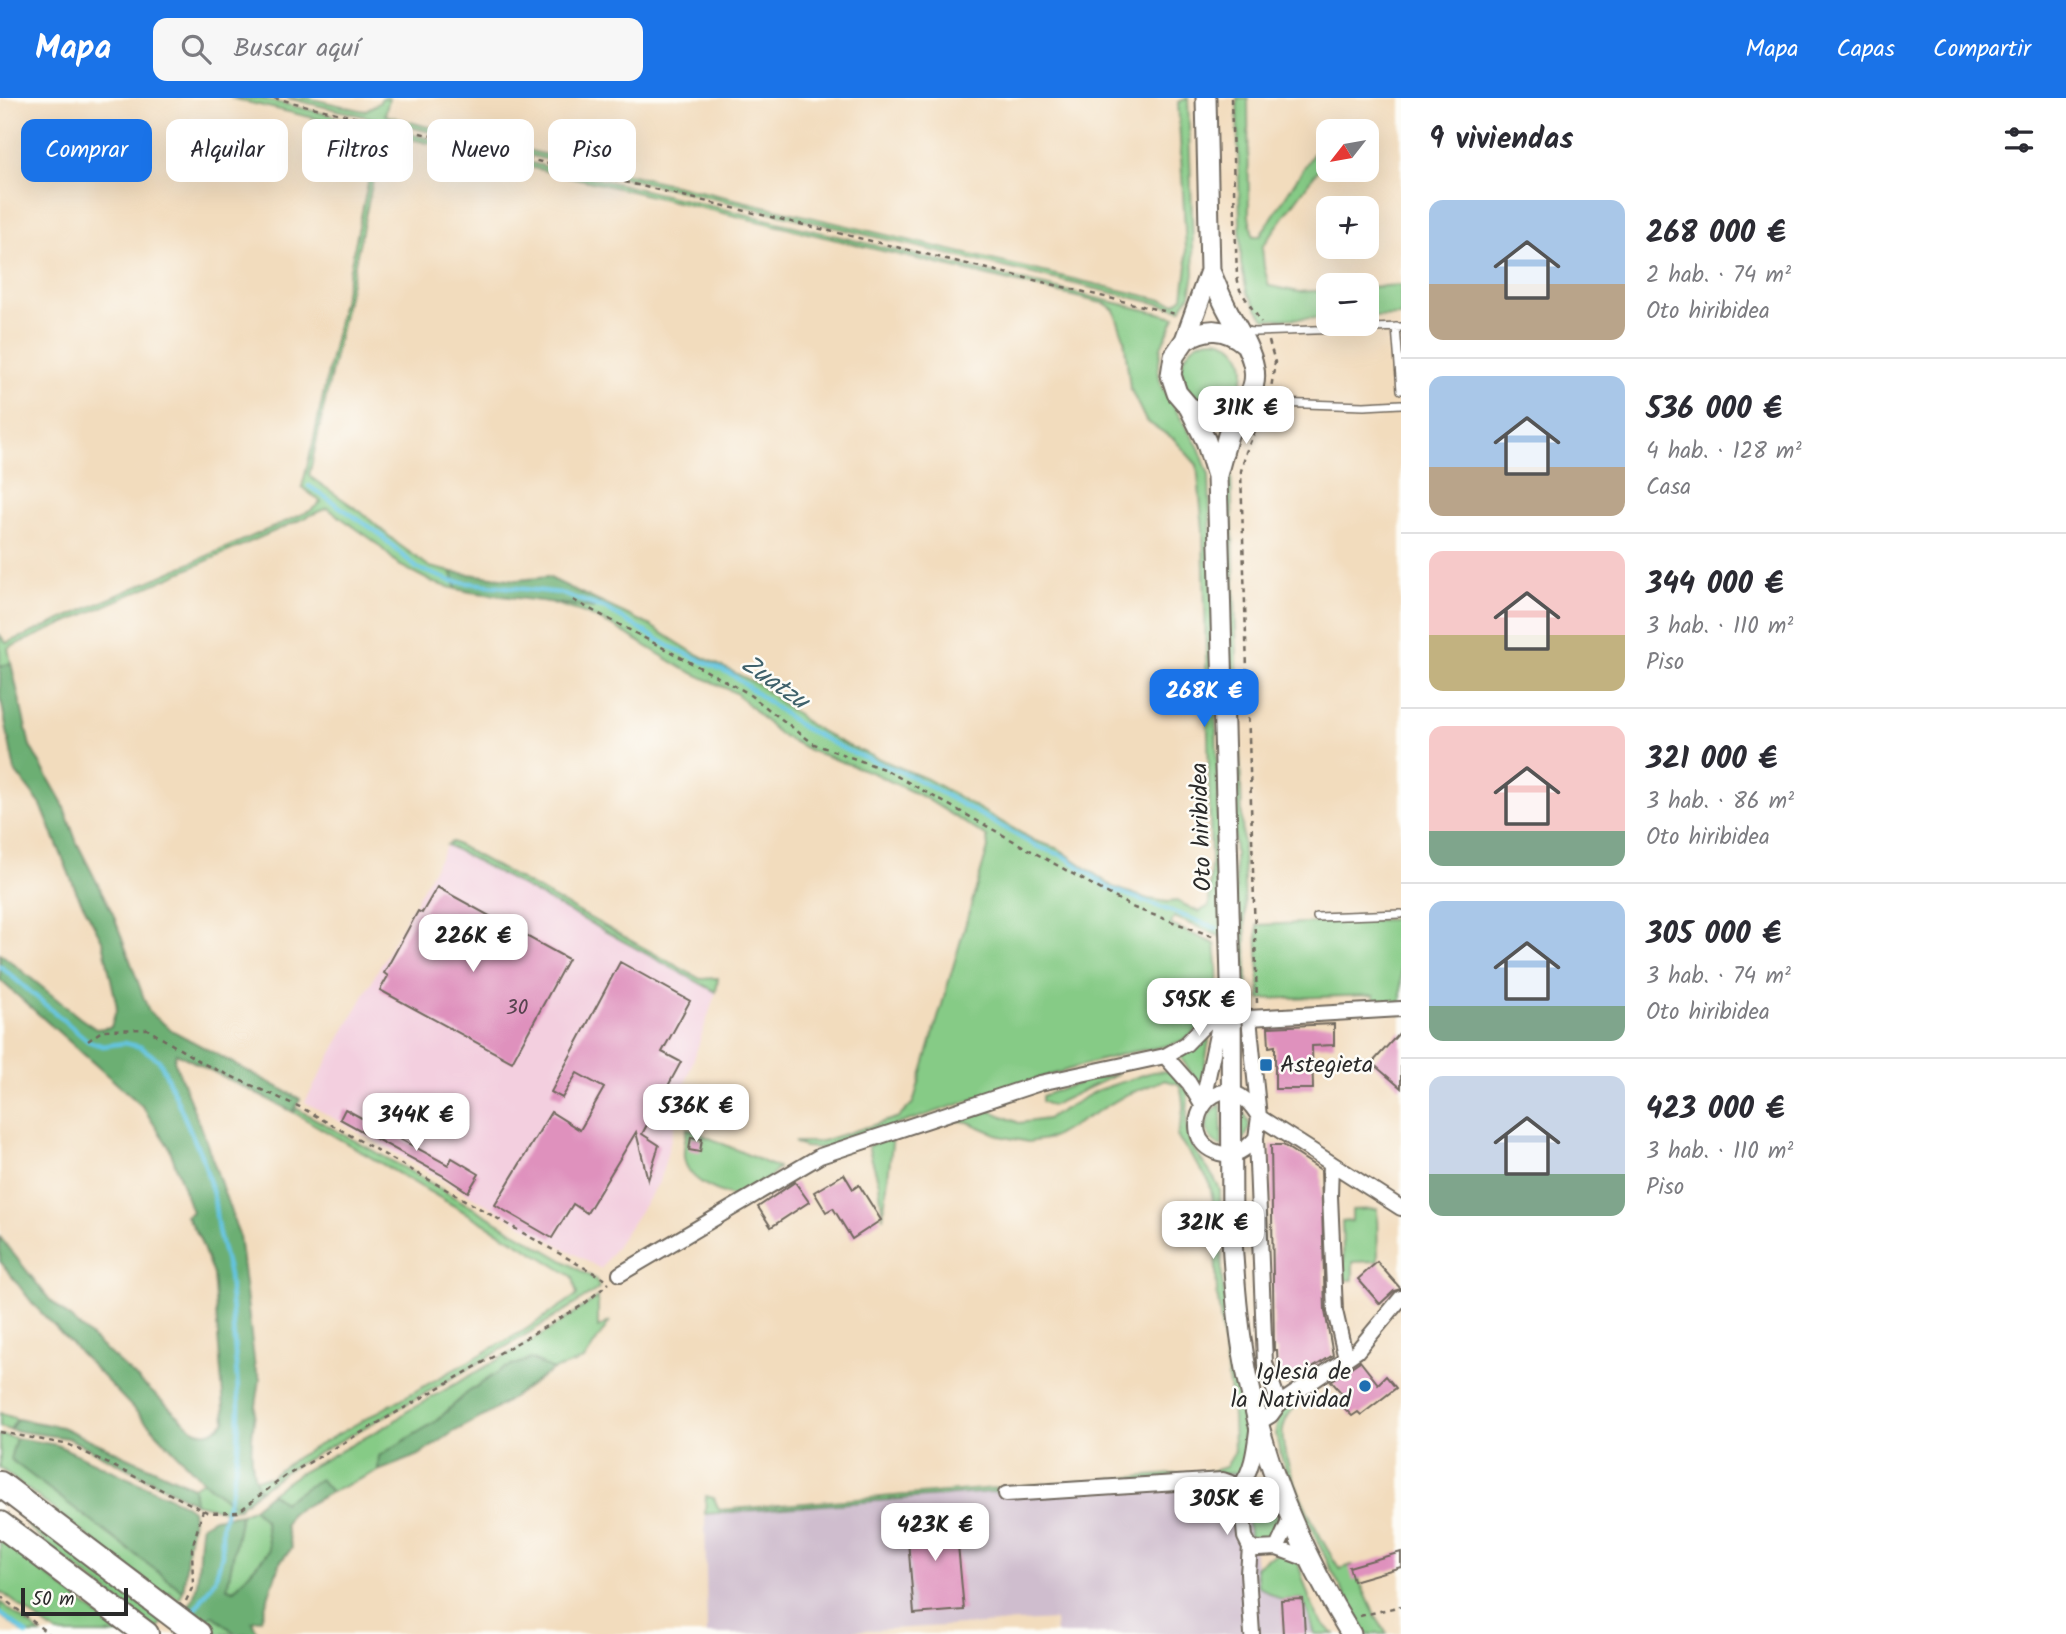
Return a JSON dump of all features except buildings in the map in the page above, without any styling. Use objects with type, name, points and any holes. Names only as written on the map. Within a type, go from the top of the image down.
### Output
[{"type":"highway","points":[[1,1486],[198,1634]]},
{"type":"highway","points":[[0,1524],[146,1634]]},
{"type":"street","name":"Oto hiribidea","points":[[1206,98],[1210,271],[1185,341],[1174,356],[1171,375],[1177,393],[1189,407],[1206,441],[1217,476],[1231,980],[1235,1012],[1259,1117],[1256,1138],[1265,1363],[1279,1404]]},
{"type":"street","name":"Oto hiribidea","points":[[1210,271],[1255,366],[1251,390],[1228,435],[1217,476]]},
{"type":"street","points":[[1185,341],[1196,333],[1209,330],[1242,337]]},
{"type":"street","points":[[1189,407],[1210,414],[1231,410],[1243,402]]},
{"type":"street","points":[[620,1274],[820,1156],[1040,1083],[1165,1056],[1186,1044],[1208,1024],[1235,1012],[1337,1013],[1401,1009]]},
{"type":"street","name":"Oto hiribidea","points":[[1235,1012],[1231,1155],[1234,1274],[1244,1360],[1258,1423],[1273,1473],[1310,1560],[1347,1627]]},
{"type":"street","points":[[1235,1012],[1197,1118],[1198,1133],[1205,1145],[1217,1153],[1231,1155],[1246,1150],[1256,1138]]},
{"type":"street","points":[[1165,1056],[1189,1083],[1202,1105]]},
{"type":"street","points":[[1202,1105],[1220,1092],[1232,1092],[1249,1100],[1259,1117],[1401,1208]]},
{"type":"street","points":[[1331,1163],[1329,1196],[1335,1311],[1346,1359]]},
{"type":"street","points":[[1252,1634],[1248,1573],[1250,1547],[1245,1537],[1243,1483],[1258,1423],[1271,1415],[1279,1404],[1357,1351],[1401,1298]]},
{"type":"street","points":[[1006,1493],[1223,1480],[1243,1483],[1273,1473]]},
{"type":"street","points":[[1277,1548],[1291,1517]]},
{"type":"street","points":[[1250,1547],[1277,1548],[1310,1560]]},
{"type":"lane","points":[[1242,337],[1265,332],[1399,327],[1401,390]]},
{"type":"lane","points":[[1243,402],[1364,406],[1401,404]]},
{"type":"lane","points":[[1317,917],[1401,914]]},
{"type":"path","points":[[274,98],[1193,318]]},
{"type":"path","points":[[1231,98],[1237,277],[1240,290],[1265,332],[1275,362],[1266,404],[1241,471],[1257,1005],[1235,1012]]},
{"type":"path","points":[[573,600],[746,692],[814,744],[886,769],[1134,908],[1230,943]]},
{"type":"path","points":[[0,1432],[71,1445],[209,1513],[238,1512],[284,1477],[583,1304],[610,1282],[302,1108],[204,1064],[147,1029],[103,1030],[88,1041]]},
{"type":"path","points":[[184,1604],[192,1586],[192,1548],[203,1510]]},
{"type":"path","points":[[0,1596],[49,1634]]},
{"type":"path","points":[[1347,1627],[1401,1606]]},
{"type":"shaded area","points":[[447,845],[716,992],[684,1088],[660,1181],[601,1269],[305,1102]]},
{"type":"shaded area","points":[[1241,1473],[1258,1586],[1281,1600],[1303,1599],[1315,1634],[1056,1634],[1055,1620],[798,1634],[707,1634],[705,1514]]},
{"type":"green space","points":[[230,98],[259,98],[347,119],[318,119]]},
{"type":"green space","points":[[287,98],[308,98],[364,111],[379,103],[382,98],[389,98],[385,115],[399,119],[376,119]]},
{"type":"green space","points":[[1188,98],[1194,274],[1190,295],[1181,309],[636,180],[636,176],[1175,303],[1183,297],[1187,266],[1178,102]]},
{"type":"green space","points":[[1237,98],[1248,98],[1249,216],[1253,236],[1260,236],[1316,149],[1316,173],[1262,247],[1269,286],[1299,292],[1316,291],[1316,318],[1264,319],[1247,292],[1241,264]]},
{"type":"green space","points":[[413,123],[427,127],[427,131],[413,128]]},
{"type":"green space","points":[[413,135],[427,138],[427,143],[413,139]]},
{"type":"green space","points":[[534,152],[548,155],[548,160],[534,156]]},
{"type":"green space","points":[[534,164],[548,167],[548,172],[534,168]]},
{"type":"green space","points":[[368,182],[373,182],[309,476],[361,512],[430,567],[452,572],[456,589],[434,583],[399,565],[374,541],[327,508],[8,648],[11,663],[0,667],[0,635],[6,643],[22,637],[310,511],[321,502],[302,487]]},
{"type":"green space","points":[[592,182],[610,182],[1175,317],[1161,347],[1158,369],[1161,386],[1199,448],[1209,475],[1222,937],[1174,917],[1171,925],[1215,944],[1217,981],[1214,1002],[1193,1033],[1178,1042],[1085,1065],[822,1148],[804,1147],[794,1142],[819,1142],[899,1117],[913,1103],[988,848],[987,837],[925,798],[873,773],[809,750],[779,734],[736,693],[682,668],[615,627],[582,612],[552,603],[594,608],[600,602],[649,625],[694,653],[758,684],[811,726],[846,745],[927,779],[1035,841],[1059,849],[1113,887],[1148,899],[1177,901],[1199,912],[1209,906],[1211,860],[1203,529],[1197,465],[1174,439],[1146,421],[1130,388],[1124,338],[1114,310],[1106,304]]},
{"type":"green space","points":[[1401,285],[1401,316],[1379,317],[1379,286]]},
{"type":"green space","points":[[1207,339],[1219,339],[1235,348],[1242,358],[1242,382],[1235,392],[1219,401],[1207,401],[1196,396],[1187,387],[1182,376],[1182,364],[1187,353],[1196,344]]},
{"type":"green space","points":[[1246,425],[1233,455],[1231,470],[1248,1008],[1239,997],[1224,480],[1229,450]]},
{"type":"green space","points":[[452,572],[517,580],[548,577],[600,602],[595,608],[470,592],[456,589]]},
{"type":"green space","points":[[11,663],[30,746],[62,802],[77,843],[113,914],[149,1012],[173,1031],[300,1099],[293,1112],[176,1053],[174,1060],[239,1235],[255,1368],[260,1379],[251,1451],[255,1478],[260,1490],[238,1508],[203,1481],[34,1305],[0,1261],[0,1237],[50,1300],[193,1429],[210,1432],[225,1421],[213,1275],[199,1237],[186,1216],[192,1212],[169,1147],[142,1106],[0,980],[0,953],[96,1029],[111,1027],[117,1007],[103,942],[77,893],[41,805],[15,771],[0,695],[0,667]]},
{"type":"green space","points":[[452,842],[700,979],[718,978],[716,992],[447,845]]},
{"type":"green space","points":[[1401,919],[1401,1001],[1392,1005],[1374,1005],[1374,995],[1260,999],[1257,925]]},
{"type":"green space","points":[[1211,1030],[1200,1091],[1179,1055],[1194,1047]]},
{"type":"green space","points":[[1171,1071],[1188,1092],[1187,1124],[1190,1142],[1220,1190],[1222,1280],[1245,1423],[1245,1468],[1241,1473],[705,1514],[706,1496],[714,1498],[719,1510],[1211,1471],[1226,1467],[1234,1453],[1233,1417],[1217,1293],[1213,1200],[1209,1181],[1177,1136],[1183,1110],[1179,1084],[1164,1080],[1126,1095],[1052,1138],[1028,1142],[1000,1136],[968,1122],[949,1119],[984,1108],[1019,1123],[1047,1119],[1098,1090],[1152,1072]]},
{"type":"green space","points":[[1118,1074],[1051,1106],[1042,1101],[1042,1096],[1091,1079]]},
{"type":"green space","points":[[1221,1104],[1222,1147],[1210,1138],[1207,1126],[1211,1114]]},
{"type":"green space","points":[[1240,1108],[1247,1117],[1249,1126],[1247,1135],[1240,1144]]},
{"type":"green space","points":[[297,1109],[403,1167],[595,1279],[599,1285],[598,1289],[521,1338],[284,1472],[260,1490],[253,1479],[270,1477],[297,1457],[525,1330],[577,1295],[573,1277],[293,1112]]},
{"type":"green space","points":[[687,1128],[778,1168],[769,1178],[737,1198],[712,1189],[697,1179],[686,1166],[684,1154]]},
{"type":"green space","points":[[893,1136],[883,1218],[879,1184],[868,1146]]},
{"type":"green space","points":[[1377,1209],[1378,1261],[1353,1262],[1353,1280],[1344,1280],[1342,1222],[1352,1221],[1352,1210]]},
{"type":"green space","points":[[598,1297],[598,1328],[610,1321],[584,1360],[553,1370],[531,1359],[503,1369],[467,1393],[435,1422],[379,1456],[378,1471],[331,1492],[320,1479],[283,1502],[271,1493],[298,1474],[392,1423],[406,1412],[545,1333]]},
{"type":"green space","points":[[531,1359],[553,1370],[488,1414],[455,1431],[419,1455],[378,1471],[379,1456],[435,1422],[467,1393],[503,1369]]},
{"type":"green space","points":[[1308,1395],[1316,1397],[1307,1396],[1284,1424],[1283,1443],[1287,1460],[1323,1541],[1340,1569],[1352,1565],[1376,1617],[1387,1634],[1367,1634],[1325,1557],[1283,1462],[1276,1433],[1278,1421],[1286,1403]]},
{"type":"green space","points":[[0,1413],[17,1419],[10,1430],[0,1427]]},
{"type":"green space","points":[[17,1419],[62,1427],[193,1487],[195,1503],[68,1438],[10,1430]]},
{"type":"green space","points":[[0,1435],[16,1438],[11,1459],[183,1591],[179,1600],[169,1592],[166,1596],[0,1468]]},
{"type":"green space","points":[[16,1438],[57,1445],[192,1510],[183,1591],[10,1459]]},
{"type":"green space","points":[[320,1479],[331,1492],[290,1514],[285,1526],[292,1548],[280,1562],[261,1619],[252,1621],[258,1634],[236,1634],[213,1615],[206,1620],[188,1606],[196,1590],[202,1525],[214,1518],[241,1514],[227,1588],[234,1590],[269,1551],[265,1521],[253,1508],[271,1493],[283,1502]]},
{"type":"green space","points":[[203,1481],[238,1508],[223,1510],[195,1503],[193,1487]]},
{"type":"green space","points":[[1260,1484],[1274,1505],[1276,1524],[1269,1538],[1260,1542],[1249,1534],[1247,1506],[1250,1493]]},
{"type":"green space","points":[[253,1508],[265,1520],[269,1551],[234,1590],[227,1588],[241,1514]]},
{"type":"green space","points":[[29,1524],[59,1542],[163,1622],[157,1630],[56,1552],[27,1526]]},
{"type":"green space","points":[[0,1539],[122,1634],[57,1634],[0,1591]]},
{"type":"green space","points":[[1280,1553],[1298,1563],[1315,1611],[1334,1634],[1315,1634],[1303,1599],[1281,1600],[1258,1586],[1256,1567]]},
{"type":"green space","points":[[0,1602],[41,1634],[25,1634],[0,1615]]},
{"type":"green space","points":[[213,1615],[236,1634],[219,1634],[204,1623]]},
{"type":"waterway","name":"Zuatzu","points":[[309,486],[377,532],[417,568],[451,581],[560,593],[606,609],[669,646],[731,674],[802,727],[846,750],[913,777],[1036,846],[1064,856],[1109,888],[1216,928]]},
{"type":"waterway","points":[[0,966],[88,1041],[103,1046],[124,1043],[141,1047],[160,1061],[204,1162],[229,1275],[239,1404],[238,1448],[232,1489],[222,1525],[222,1555],[215,1580],[194,1611]]},
{"type":"waterway","points":[[0,1613],[27,1634]]},
{"type":"place","name":"Astegieta","points":[[1266,1065]]},
{"type":"place","name":"Iglesia de la Natividad","points":[[1365,1386]]}]
